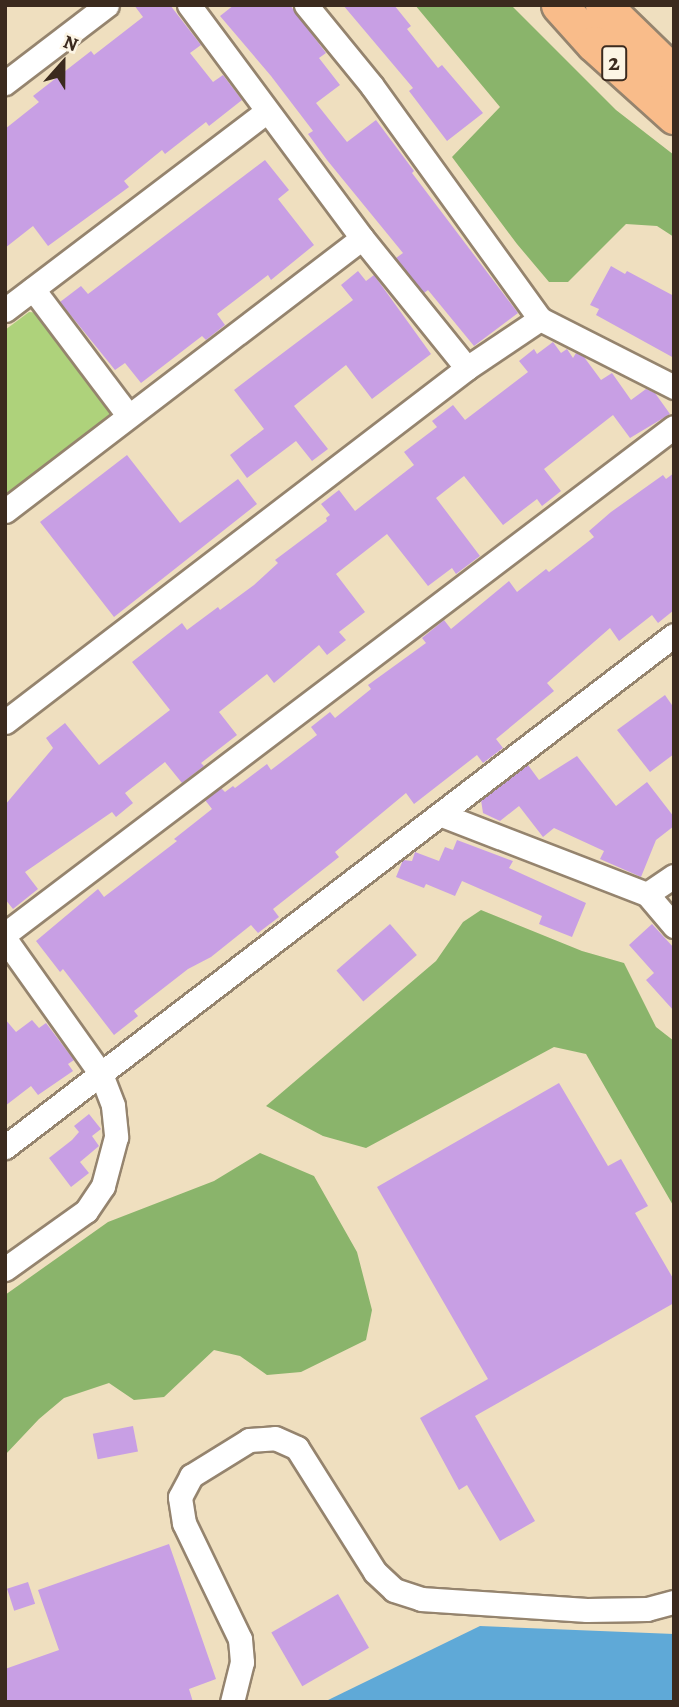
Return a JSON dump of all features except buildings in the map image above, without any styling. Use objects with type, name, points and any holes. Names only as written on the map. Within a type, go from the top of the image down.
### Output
[{"type":"highway","name":"2","points":[[603,5],[674,74]]},
{"type":"highway","points":[[615,5],[674,62]]},
{"type":"highway","name":"2","points":[[559,6],[594,44],[674,116]]},
{"type":"street","points":[[5,83],[107,5]]},
{"type":"street","points":[[189,5],[362,238],[467,368]]},
{"type":"street","points":[[306,5],[372,86],[540,319],[674,387]]},
{"type":"street","points":[[5,310],[266,112]]},
{"type":"street","points":[[5,511],[362,238]]},
{"type":"street","points":[[33,289],[128,415]]},
{"type":"street","points":[[9,711],[467,368],[540,319]]},
{"type":"street","points":[[5,1269],[86,1211],[103,1186],[116,1136],[113,1106],[101,1074],[5,937],[674,427]]},
{"type":"street","points":[[5,1146],[442,815],[674,635]]},
{"type":"street","points":[[442,815],[647,894],[674,926]]},
{"type":"street","points":[[647,894],[674,876]]},
{"type":"street","points":[[232,1702],[242,1662],[240,1639],[184,1523],[180,1497],[191,1476],[249,1440],[275,1438],[297,1448],[375,1572],[394,1590],[421,1599],[587,1610],[647,1609],[674,1602]]},
{"type":"green space","points":[[415,5],[511,5],[616,110],[674,155],[674,237],[657,226],[626,224],[568,282],[549,282],[452,157],[500,107]]},
{"type":"green space","points":[[29,312],[41,313],[115,409],[112,421],[5,503],[5,330]]},
{"type":"green space","points":[[481,910],[582,951],[624,963],[656,1027],[674,1041],[674,1207],[586,1054],[554,1047],[366,1148],[323,1136],[266,1106],[436,961],[463,922]]},
{"type":"green space","points":[[260,1153],[314,1176],[357,1252],[372,1310],[366,1340],[301,1372],[267,1375],[240,1356],[214,1350],[164,1397],[134,1400],[109,1383],[64,1398],[39,1419],[5,1455],[5,1295],[108,1222],[214,1181]]},
{"type":"water","points":[[480,1626],[674,1634],[674,1702],[324,1702]]}]
